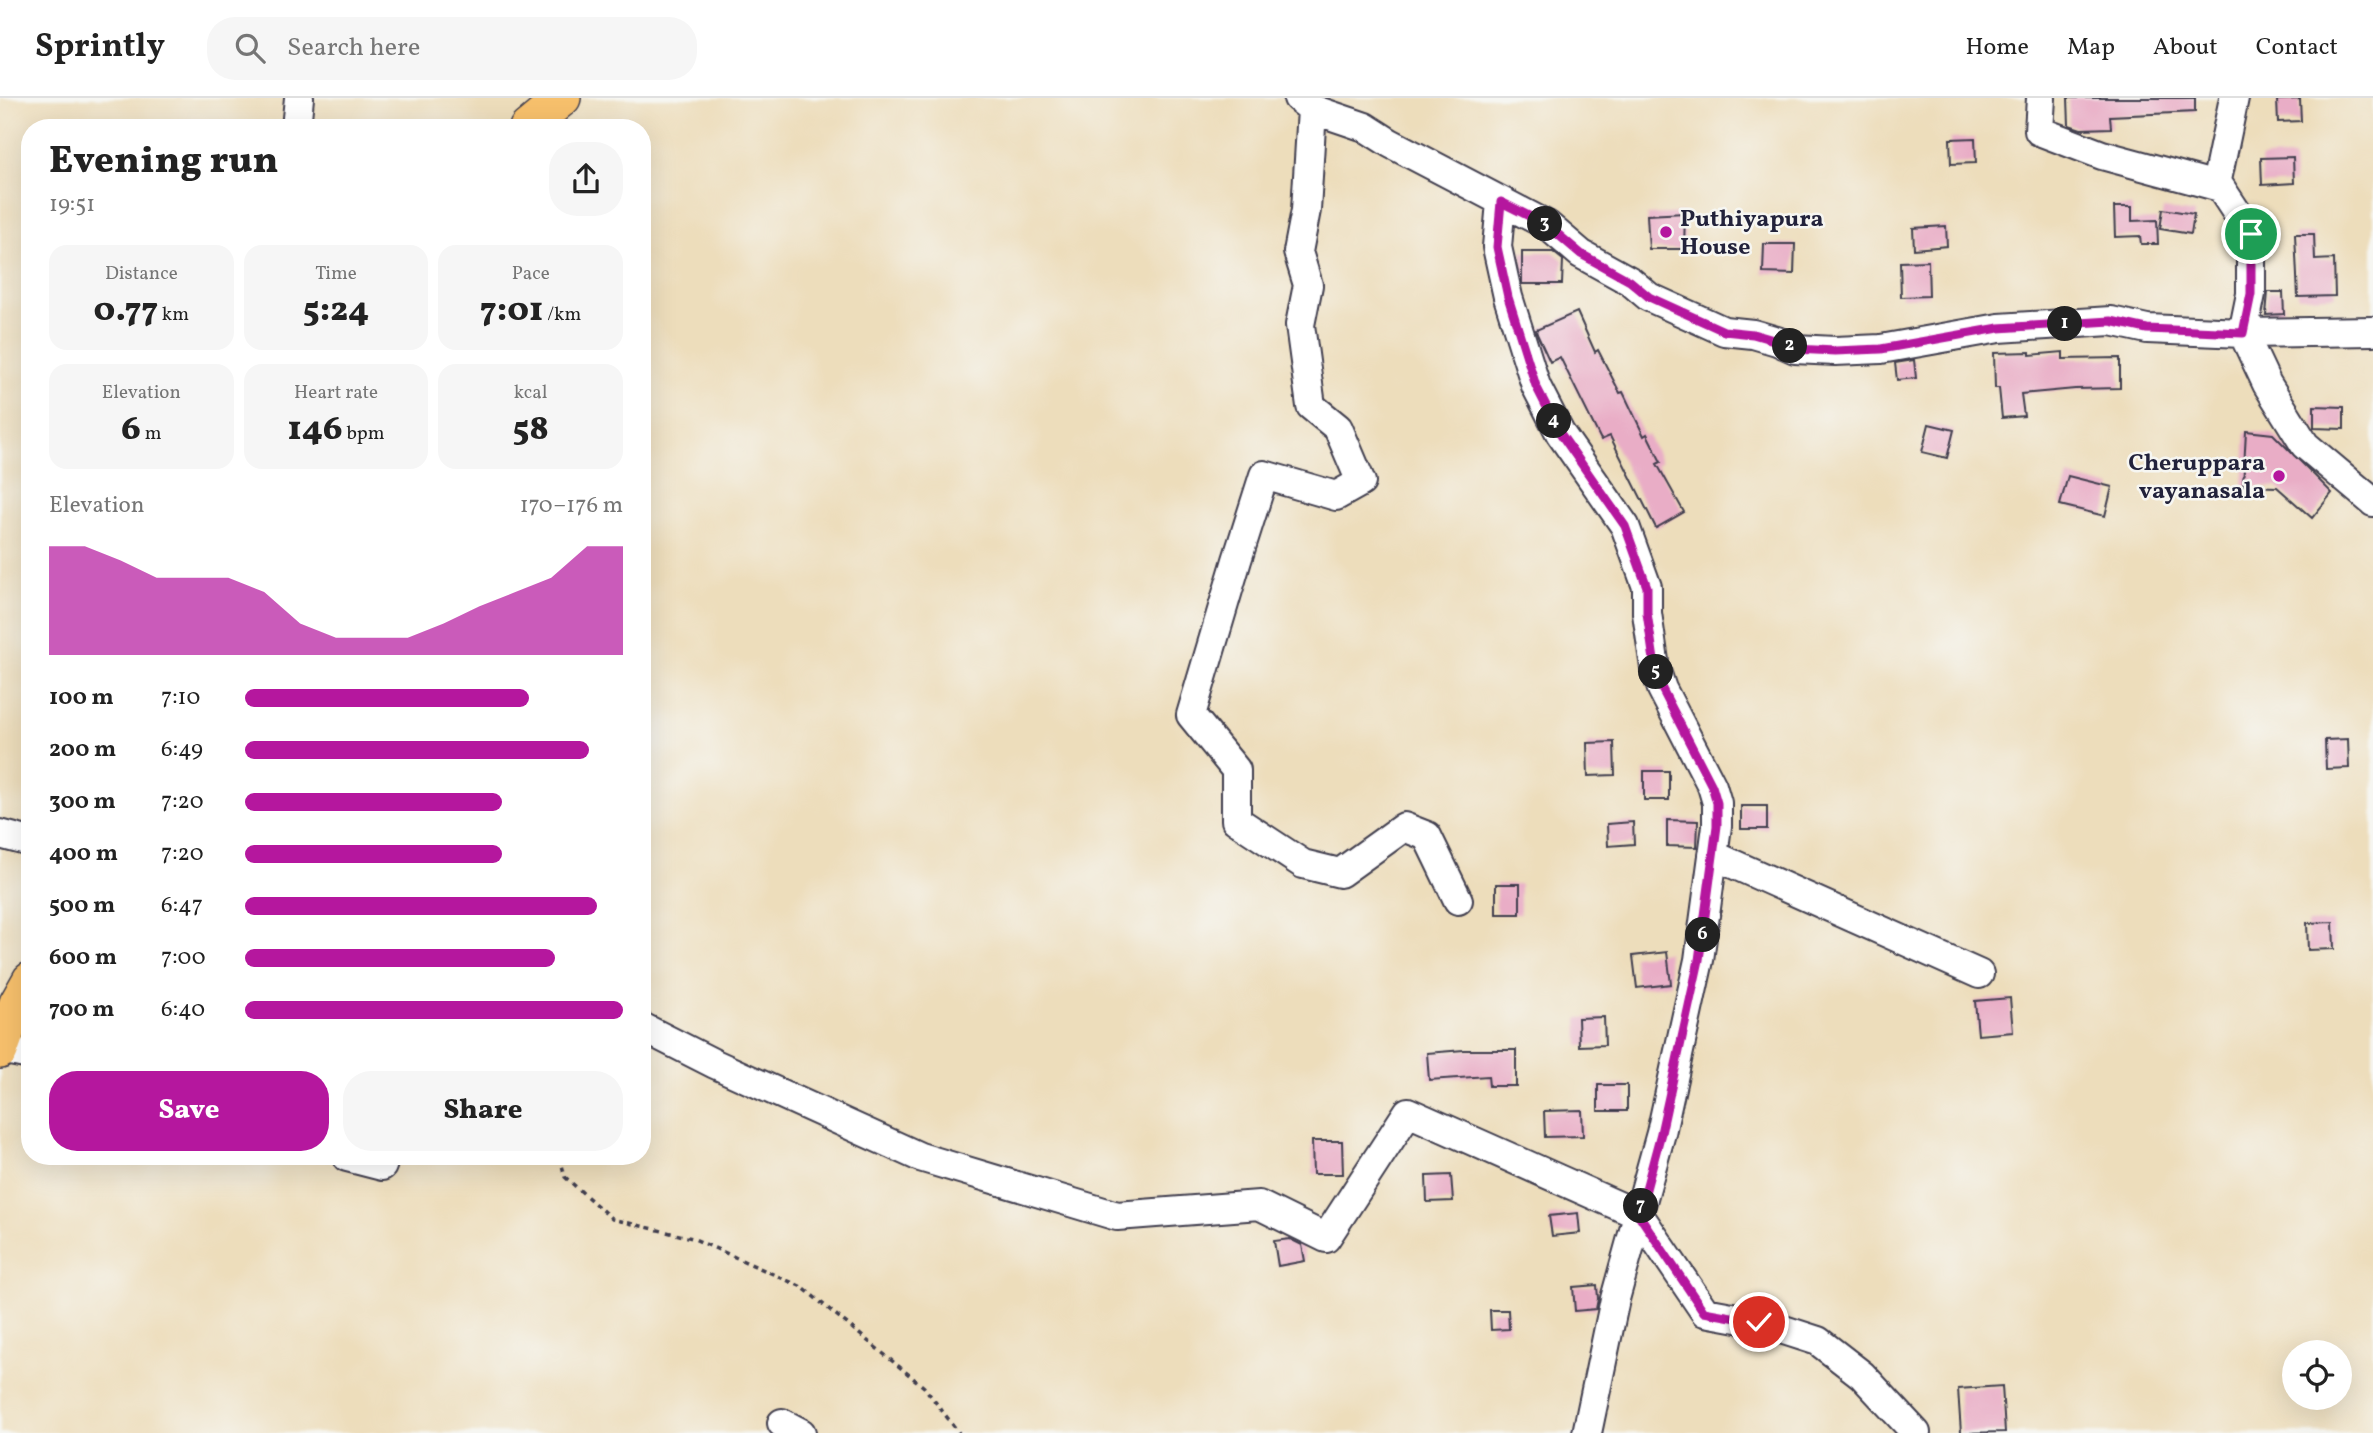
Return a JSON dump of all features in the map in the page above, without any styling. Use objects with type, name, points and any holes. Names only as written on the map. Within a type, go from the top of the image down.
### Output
[{"type":"main road","points":[[538,119],[563,98]]},
{"type":"main road","points":[[10,1052],[17,1003],[21,996]]},
{"type":"street","points":[[297,119],[299,98]]},
{"type":"street","points":[[2041,98],[2039,131],[2102,155],[2220,187],[2251,234],[2251,294],[2243,333],[2267,384],[2305,445],[2373,502]]},
{"type":"street","points":[[2216,185],[2234,98]]},
{"type":"street","points":[[1458,900],[1427,836],[1416,831],[1404,827],[1340,873],[1303,864],[1236,820],[1236,771],[1191,715],[1264,475],[1336,496],[1361,482],[1338,428],[1311,406],[1300,325],[1308,285],[1298,252],[1306,210],[1305,103],[1365,127],[1390,143],[1547,225],[1581,254],[1630,281],[1649,297],[1724,331],[1753,334],[1795,349],[1881,349],[1999,328],[2111,321],[2147,329],[2243,333],[2373,331]]},
{"type":"street","points":[[1501,202],[1497,247],[1508,297],[1536,386],[1560,433],[1625,526],[1647,587],[1647,613],[1655,667],[1662,689],[1712,786],[1717,803],[1717,826],[1699,960],[1661,1133],[1615,1299],[1587,1433]]},
{"type":"street","points":[[0,834],[21,840]]},
{"type":"street","points":[[1713,855],[1979,974]]},
{"type":"street","points":[[651,1032],[715,1064],[920,1157],[1117,1216],[1259,1205],[1326,1238],[1408,1112],[1639,1215],[1704,1312],[1759,1322],[1818,1341],[1862,1375],[1916,1433]]},
{"type":"path","points":[[562,1165],[565,1177],[612,1219],[692,1238],[802,1287],[924,1387],[959,1433]]},
{"type":"building","points":[[2068,98],[2195,98],[2195,112],[2110,116],[2111,128],[2081,129],[2069,125]]},
{"type":"building","points":[[2300,99],[2301,121],[2278,122],[2277,100]]},
{"type":"building","points":[[1975,138],[1976,163],[1951,164],[1950,139]]},
{"type":"building","points":[[2293,157],[2294,183],[2262,185],[2261,158]]},
{"type":"building","points":[[2114,207],[2132,207],[2132,221],[2157,220],[2158,244],[2141,244],[2140,236],[2115,237]]},
{"type":"building","points":[[2163,209],[2194,214],[2191,234],[2160,229]]},
{"type":"building","name":"Puthiyapura House","points":[[1685,213],[1684,249],[1649,249],[1647,215]]},
{"type":"building","points":[[1946,226],[1947,246],[1914,249],[1913,228]]},
{"type":"building","points":[[2295,234],[2314,234],[2315,260],[2334,259],[2335,296],[2298,297]]},
{"type":"building","points":[[1764,244],[1795,244],[1794,274],[1763,273]]},
{"type":"building","points":[[1522,252],[1553,252],[1563,260],[1562,284],[1522,284]]},
{"type":"building","points":[[1928,261],[1929,296],[1901,297],[1900,262]]},
{"type":"building","points":[[2268,292],[2283,292],[2284,314],[2266,315]]},
{"type":"building","points":[[1577,312],[1595,352],[1598,350],[1620,393],[1623,392],[1644,436],[1647,434],[1661,462],[1657,464],[1684,512],[1656,528],[1610,436],[1601,440],[1560,357],[1550,362],[1537,334],[1536,330]]},
{"type":"building","points":[[2030,352],[2030,355],[2063,352],[2063,359],[2120,358],[2120,388],[2021,394],[2024,416],[2002,418],[1999,388],[1995,388],[1994,353]]},
{"type":"building","points":[[1914,360],[1916,378],[1897,380],[1895,363]]},
{"type":"building","points":[[2314,406],[2344,407],[2344,429],[2314,428]]},
{"type":"building","points":[[1929,424],[1954,430],[1947,458],[1922,452]]},
{"type":"building","name":"Cheruppara vayanasala","points":[[2246,431],[2273,434],[2332,493],[2312,518],[2277,487],[2243,486]]},
{"type":"building","points":[[2068,476],[2112,487],[2105,516],[2060,505]]},
{"type":"building","points":[[2348,739],[2349,768],[2326,769],[2325,740]]},
{"type":"building","points":[[1614,742],[1615,775],[1588,776],[1587,743]]},
{"type":"building","points":[[1644,771],[1669,771],[1669,800],[1644,800]]},
{"type":"building","points":[[1741,806],[1767,806],[1767,829],[1741,829]]},
{"type":"building","points":[[1667,820],[1698,821],[1697,847],[1667,846]]},
{"type":"building","points":[[1633,822],[1634,844],[1608,846],[1607,824]]},
{"type":"building","points":[[1496,884],[1520,884],[1520,914],[1496,914]]},
{"type":"building","points":[[2333,922],[2334,949],[2308,950],[2307,923]]},
{"type":"building","points":[[1667,952],[1671,984],[1637,988],[1633,956]]},
{"type":"building","points":[[2010,998],[2013,1032],[1978,1035],[1975,1001]]},
{"type":"building","points":[[1604,1017],[1605,1045],[1579,1046],[1578,1018]]},
{"type":"building","points":[[1516,1050],[1516,1086],[1489,1086],[1488,1076],[1429,1080],[1427,1053]]},
{"type":"building","points":[[1598,1085],[1627,1085],[1627,1111],[1598,1111]]},
{"type":"building","points":[[1582,1110],[1583,1136],[1545,1137],[1544,1111]]},
{"type":"building","points":[[1312,1141],[1342,1141],[1343,1174],[1313,1174]]},
{"type":"building","points":[[1451,1175],[1453,1201],[1427,1202],[1426,1176]]},
{"type":"building","points":[[1578,1213],[1580,1233],[1552,1236],[1549,1216]]},
{"type":"building","points":[[1290,1239],[1302,1245],[1305,1261],[1278,1266],[1274,1241]]},
{"type":"building","points":[[1597,1285],[1596,1309],[1575,1311],[1573,1287]]},
{"type":"building","points":[[1490,1310],[1508,1310],[1509,1329],[1491,1330]]},
{"type":"building","points":[[2002,1386],[2005,1432],[1961,1433],[1958,1389]]},
{"type":"place","name":"Puthiyapura House","points":[[1666,232]]},
{"type":"place","name":"Cheruppara vayanasala","points":[[2279,476]]},
{"type":"route","points":[[1759,1322],[1704,1312],[1639,1215],[1661,1133],[1699,960],[1717,826],[1717,803],[1712,786],[1662,689],[1655,667],[1647,613],[1647,587],[1625,526],[1560,433],[1536,386],[1508,297],[1497,247],[1501,202],[1547,225],[1581,254],[1630,281],[1649,297],[1676,310],[1724,331],[1753,334],[1795,349],[1835,351],[1881,349],[1999,328],[2111,321],[2147,329],[2243,333],[2251,294],[2251,234]]}]
